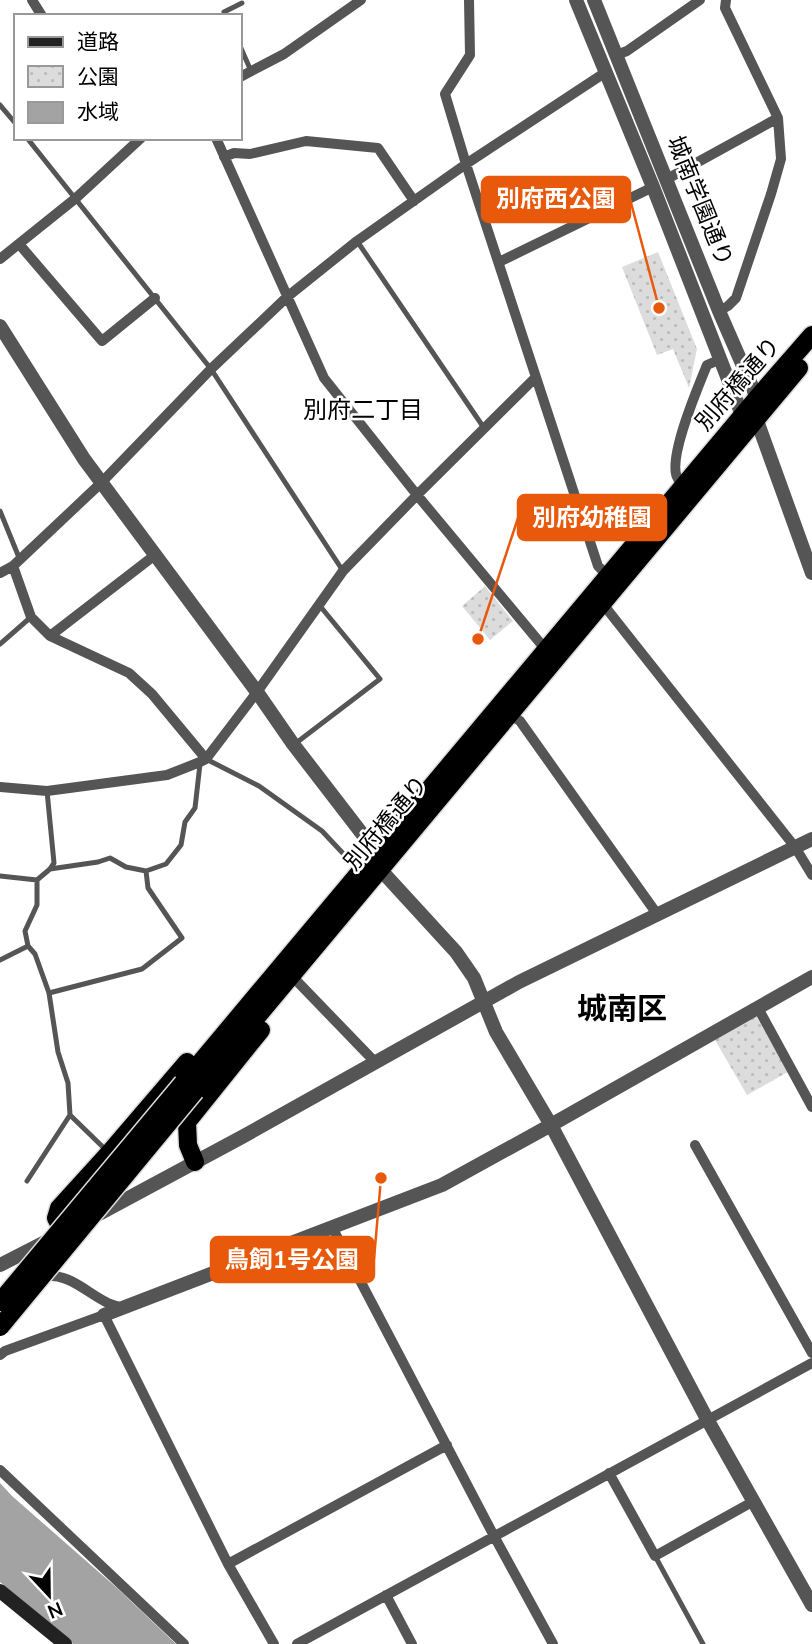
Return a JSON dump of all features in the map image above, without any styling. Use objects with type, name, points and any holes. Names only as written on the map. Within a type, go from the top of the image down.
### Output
[{"type":"highway","name":"別府橋通り","points":[[0,1327],[189,1087],[239,1015],[509,714],[603,604],[749,417],[757,398],[812,335]]},
{"type":"highway","name":"別府橋通り","points":[[0,1302],[291,975],[545,650],[683,486],[812,352]]},
{"type":"highway","points":[[195,1162],[188,1146],[187,1122],[292,991],[291,975]]},
{"type":"highway","points":[[64,1233],[56,1218],[59,1208],[212,1032],[239,1015]]},
{"type":"main road","points":[[0,1591],[65,1644]]},
{"type":"street","points":[[246,74],[284,54],[347,4],[360,0]]},
{"type":"street","points":[[469,0],[470,55],[445,94],[598,566],[608,576],[603,604],[795,847],[812,875]]},
{"type":"street","name":"城南学園通り","points":[[576,0],[721,359],[749,417],[812,573]]},
{"type":"street","name":"城南学園通り","points":[[594,0],[719,311],[757,398]]},
{"type":"street","points":[[616,55],[627,51],[700,0]]},
{"type":"street","points":[[719,311],[736,298],[780,159],[778,118],[725,8],[726,0]]},
{"type":"street","points":[[0,573],[16,563],[101,483],[211,369],[287,297],[357,241],[466,164],[606,72]]},
{"type":"street","points":[[667,179],[778,118]]},
{"type":"street","points":[[0,259],[76,198],[139,140]]},
{"type":"street","points":[[217,140],[324,378],[545,650]]},
{"type":"street","points":[[224,157],[234,153],[250,155],[306,141],[378,148],[414,201]]},
{"type":"street","points":[[499,262],[653,187]]},
{"type":"street","points":[[19,244],[102,341],[155,298]]},
{"type":"street","points":[[0,326],[101,483],[370,844],[375,865],[456,952],[474,978],[496,1032],[551,1125],[707,1419],[812,1605]]},
{"type":"street","points":[[683,486],[676,476],[676,457],[690,410],[707,365],[721,359]]},
{"type":"street","points":[[0,787],[47,791],[167,775],[203,761],[257,692],[343,571],[536,377]]},
{"type":"street","points":[[50,636],[155,555]]},
{"type":"street","points":[[16,563],[31,617],[50,636],[129,673],[152,694],[203,761]]},
{"type":"street","points":[[509,714],[520,721],[657,914]]},
{"type":"street","points":[[0,1265],[195,1162],[519,982],[812,839]]},
{"type":"street","points":[[291,975],[376,1063]]},
{"type":"street","points":[[0,1355],[442,1185],[812,977]]},
{"type":"street","points":[[758,1008],[812,1107]]},
{"type":"street","points":[[695,1145],[812,1353]]},
{"type":"street","points":[[332,1227],[553,1644]]},
{"type":"street","points":[[0,1291],[34,1277],[60,1277],[83,1286],[108,1303],[123,1308]]},
{"type":"street","points":[[104,1315],[228,1564],[274,1644]]},
{"type":"street","points":[[297,1644],[812,1363]]},
{"type":"street","points":[[228,1564],[447,1445]]},
{"type":"street","points":[[0,1470],[184,1644]]},
{"type":"street","points":[[609,1474],[654,1556],[754,1501]]},
{"type":"street","points":[[386,1595],[412,1644]]},
{"type":"lane","points":[[226,14],[242,4]]},
{"type":"lane","points":[[242,55],[246,74]]},
{"type":"lane","points":[[0,105],[14,122]]},
{"type":"lane","points":[[29,140],[211,369],[343,571]]},
{"type":"lane","points":[[357,241],[484,428]]},
{"type":"lane","points":[[0,512],[16,563]]},
{"type":"lane","points":[[293,744],[380,679],[319,606]]},
{"type":"lane","points":[[0,644],[31,617]]},
{"type":"lane","points":[[50,870],[110,858],[126,867],[146,871],[166,864],[181,845],[185,822],[195,808],[203,761],[259,786],[322,831],[352,863],[375,865]]},
{"type":"lane","points":[[0,876],[37,880],[50,870],[54,863],[47,791]]},
{"type":"lane","points":[[49,993],[142,969],[182,938],[148,888],[146,871]]},
{"type":"lane","points":[[27,1181],[70,1115],[68,1083],[58,1052],[49,993],[35,954],[28,946],[25,931],[37,905],[37,880]]},
{"type":"lane","points":[[0,960],[28,946]]},
{"type":"lane","points":[[70,1115],[109,1153]]},
{"type":"lane","points":[[654,1556],[703,1644]]},
{"type":"green space","points":[[658,252],[697,349],[689,388],[673,349],[657,355],[622,267]]},
{"type":"green space","points":[[485,586],[513,621],[490,640],[462,606]]},
{"type":"green space","points":[[756,1016],[788,1072],[747,1095],[715,1040]]},
{"type":"water","points":[[0,1483],[176,1644],[73,1644],[0,1582]]},
{"type":"place","name":"別府西公園","points":[[659,308]]},
{"type":"place","name":"別府幼稚園","points":[[478,639]]},
{"type":"place","name":"鳥飼1号公園","points":[[381,1178]]},
{"type":"district","name":"別府二丁目","points":[[363,410]]},
{"type":"district","name":"城南区","points":[[622,1009]]}]
